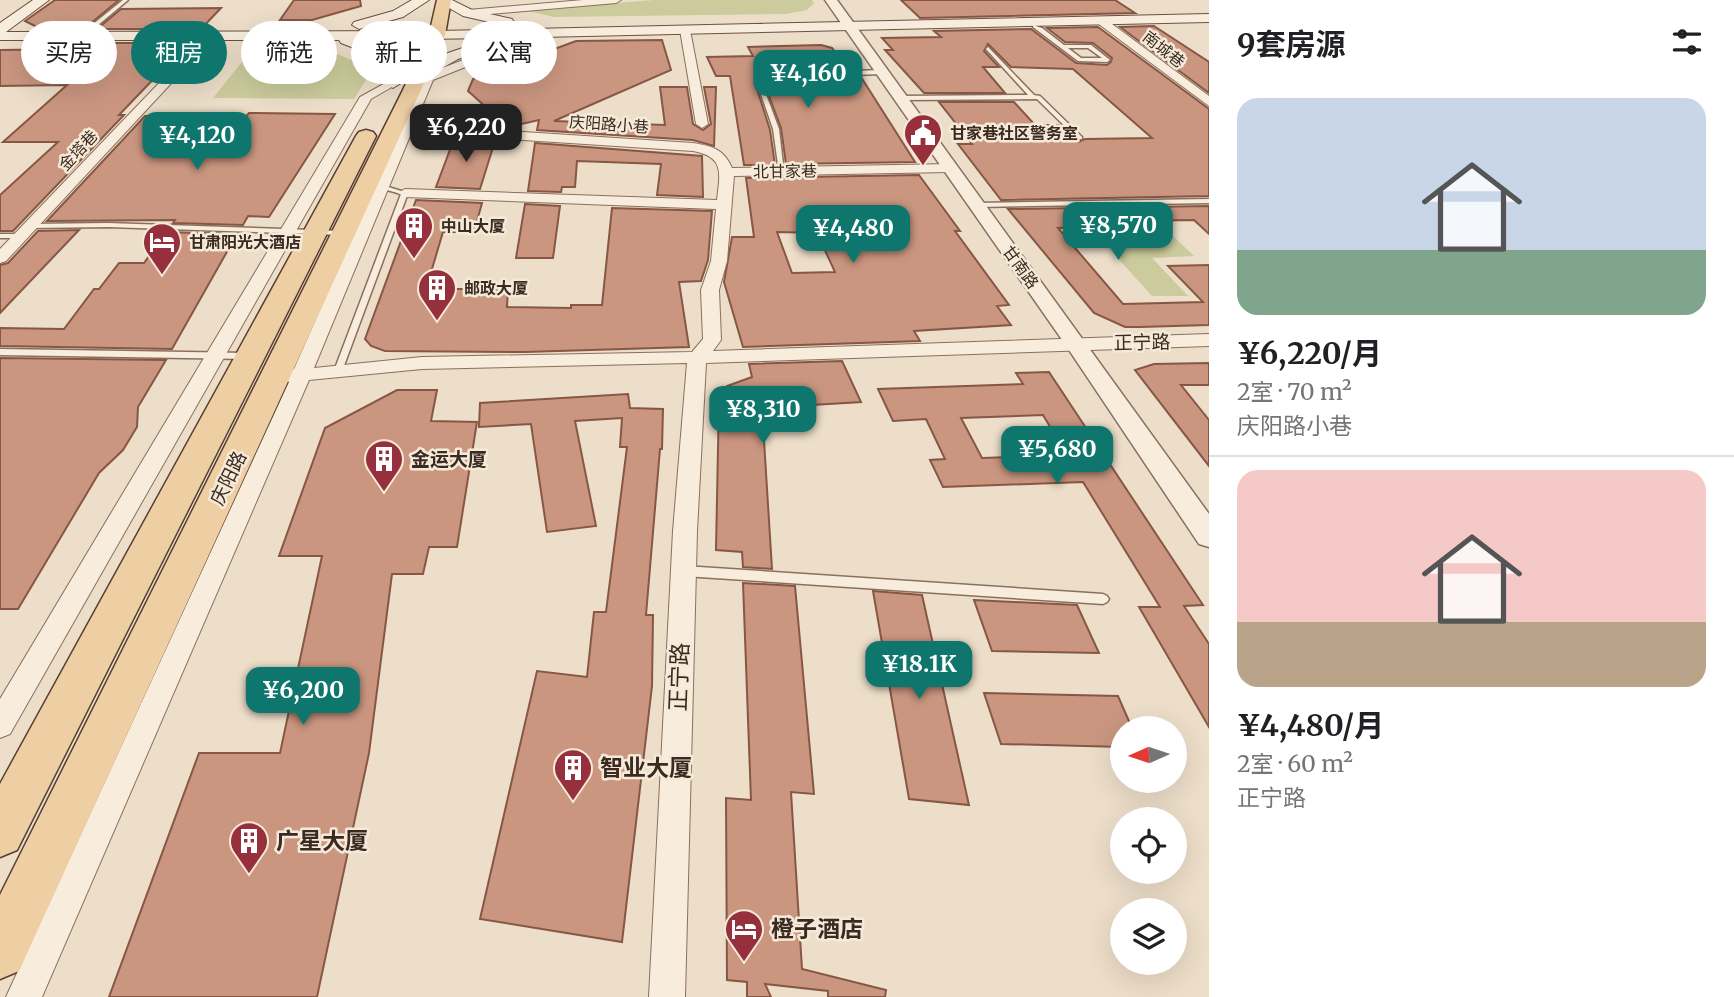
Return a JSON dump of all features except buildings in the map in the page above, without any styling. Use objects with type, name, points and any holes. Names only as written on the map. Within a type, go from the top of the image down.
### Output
[{"type":"main road","points":[[0,20],[31,0]]},
{"type":"main road","points":[[0,30],[42,0]]},
{"type":"main road","points":[[444,0],[468,13],[501,21]]},
{"type":"main road","name":"庆阳路","points":[[423,16],[444,0]]},
{"type":"main road","points":[[337,28],[398,14],[469,21]]},
{"type":"main road","points":[[557,29],[1209,15]]},
{"type":"main road","points":[[557,29],[685,30],[847,23],[1100,20],[1209,15]]},
{"type":"main road","points":[[337,28],[423,16]]},
{"type":"main road","points":[[0,30],[21,30]]},
{"type":"main road","points":[[117,30],[241,31]]},
{"type":"main road","points":[[0,36],[131,35]]},
{"type":"main road","name":"庆阳路","points":[[0,952],[277,369],[316,231],[413,84]]},
{"type":"main road","name":"庆阳路","points":[[316,231],[385,187],[399,132],[416,84]]},
{"type":"main road","name":"庆阳路","points":[[0,833],[277,369]]},
{"type":"street","points":[[468,13],[616,0]]},
{"type":"street","name":"甘南路","points":[[831,0],[1076,343],[1209,536]]},
{"type":"street","name":"南城巷","points":[[1100,20],[1209,102]]},
{"type":"street","points":[[685,30],[702,124]]},
{"type":"street","name":"金塔巷","points":[[0,258],[165,84]]},
{"type":"street","name":"庆阳路小巷","points":[[399,132],[463,132],[693,147],[710,150],[721,157],[727,172]]},
{"type":"street","name":"北甘家巷","points":[[698,358],[712,340],[710,290],[719,261],[727,172],[950,168]]},
{"type":"street","points":[[24,997],[277,369],[385,187],[724,205]]},
{"type":"street","points":[[0,725],[215,356],[316,231]]},
{"type":"street","name":"正宁路","points":[[277,369],[338,371],[422,363],[698,358],[1209,340]]},
{"type":"street","name":"正宁路","points":[[667,997],[684,571],[698,358]]},
{"type":"lane","points":[[100,21],[126,0]]},
{"type":"lane","points":[[1035,26],[1062,47],[1080,60],[1107,60],[1089,46],[1062,47]]},
{"type":"lane","points":[[988,48],[1032,97]]},
{"type":"lane","points":[[784,62],[794,75],[882,72]]},
{"type":"lane","points":[[761,89],[776,129],[782,172]]},
{"type":"lane","points":[[901,98],[1038,97],[1080,138]]},
{"type":"lane","points":[[338,371],[385,187]]},
{"type":"lane","points":[[977,205],[1209,201]]},
{"type":"lane","points":[[0,236],[27,231],[108,225],[316,231]]},
{"type":"lane","points":[[0,352],[215,356],[277,369]]},
{"type":"lane","points":[[684,571],[1103,598]]},
{"type":"green space","points":[[654,0],[812,0],[814,3],[807,10],[786,14],[554,17],[524,10]]},
{"type":"green space","points":[[337,54],[351,60],[351,84],[363,84],[354,99],[213,98],[227,84],[241,63],[241,84],[337,84]]},
{"type":"green space","points":[[1171,234],[1194,256],[1152,258],[1188,296],[1152,296],[1097,235]]},
{"type":"place","name":"甘家巷社区警务室","points":[[923,167]]},
{"type":"place","name":"中山大厦","points":[[414,260]]},
{"type":"place","name":"甘肃阳光大酒店","points":[[162,276]]},
{"type":"place","name":"邮政大厦","points":[[437,322]]},
{"type":"place","name":"金运大厦","points":[[384,493]]},
{"type":"place","name":"智业大厦","points":[[573,802]]},
{"type":"place","name":"广星大厦","points":[[249,875]]},
{"type":"place","name":"橙子酒店","points":[[744,963]]}]
